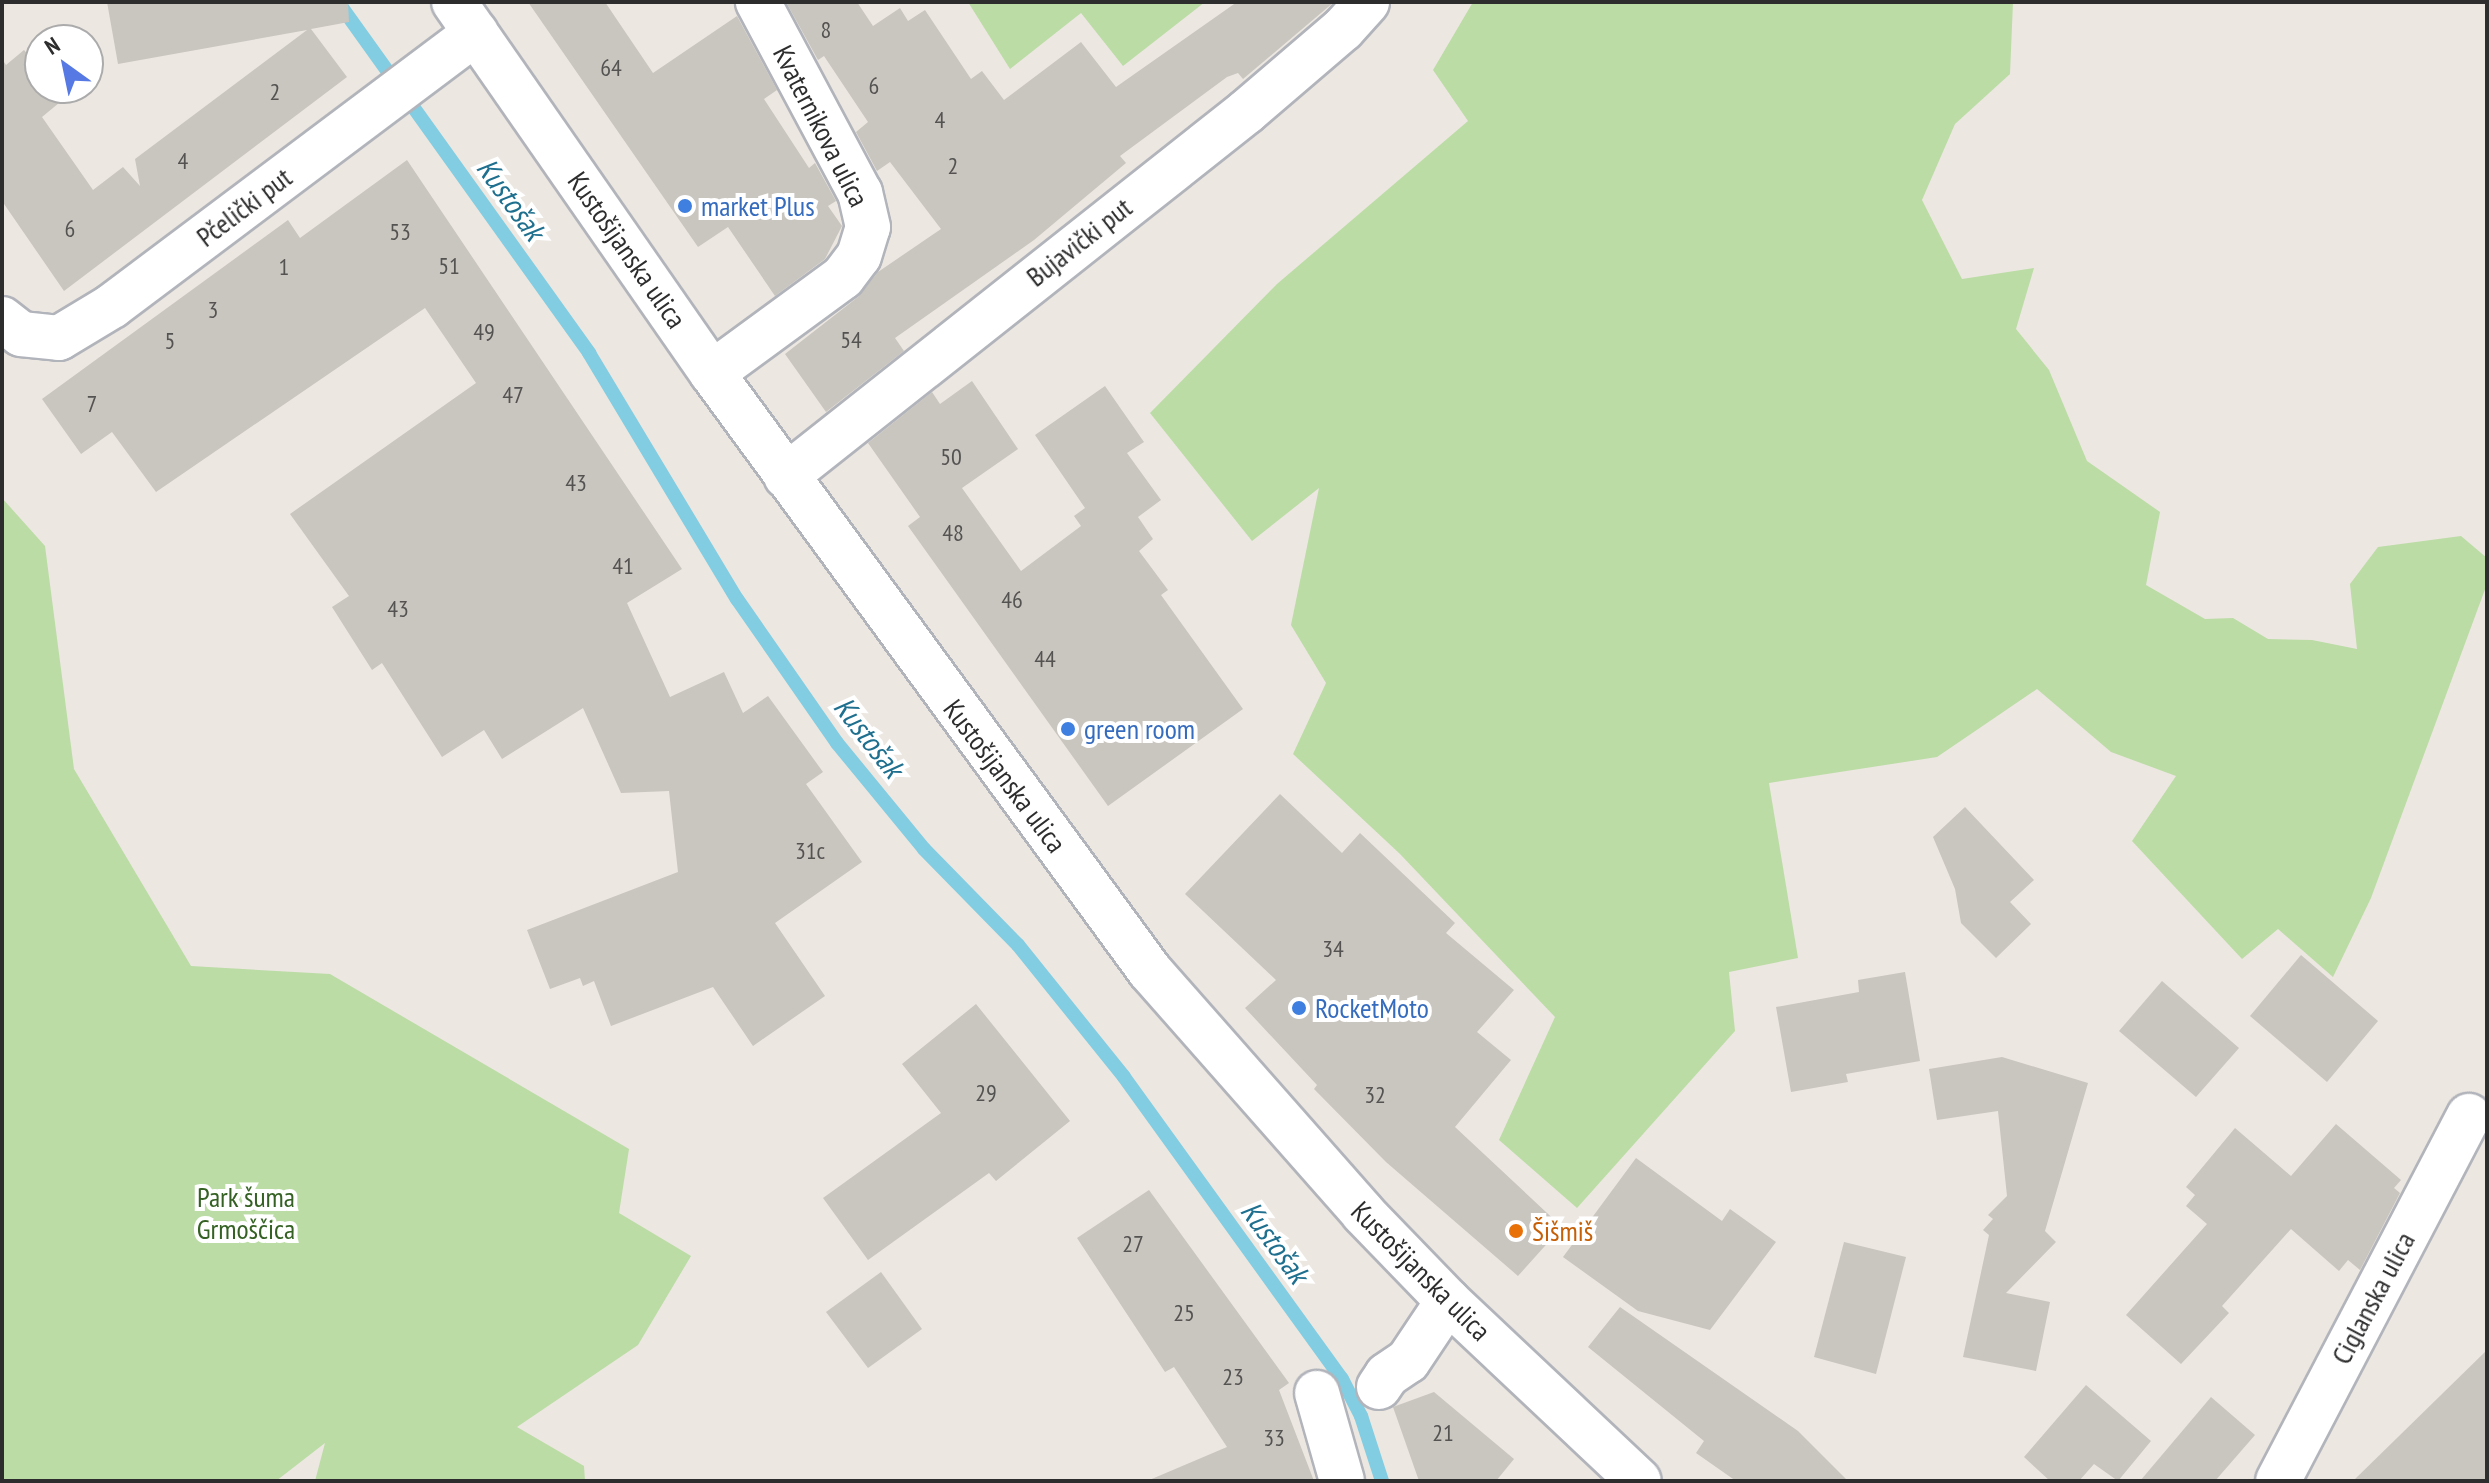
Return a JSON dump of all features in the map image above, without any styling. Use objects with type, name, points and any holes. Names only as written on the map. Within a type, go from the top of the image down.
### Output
[{"type":"street","name":"Kvaternikova ulica","points":[[712,373],[843,277],[859,256],[868,227],[855,182],[758,2]]},
{"type":"street","name":"Bujavički put","points":[[786,476],[1246,112],[1343,29],[1367,2]]},
{"type":"street","name":"Kustošijanska ulica","points":[[465,17],[712,373],[1150,971],[1292,1138],[1448,1301],[1639,1481]]},
{"type":"street","name":"Pčelički put","points":[[2,319],[21,334],[59,338],[112,306],[420,76],[465,17]]},
{"type":"street","name":"Ciglanska ulica","points":[[2278,1481],[2469,1116]]},
{"type":"street","points":[[1379,1387],[1387,1375],[1408,1361],[1448,1301]]},
{"type":"street","points":[[1317,1393],[1342,1481]]},
{"type":"green space","points":[[968,2],[1205,2],[1123,66],[1081,13],[1010,69]]},
{"type":"green space","points":[[1473,2],[2013,2],[2010,74],[1955,124],[1922,200],[1962,279],[2034,268],[2016,329],[2049,370],[2087,461],[2160,512],[2146,585],[2205,619],[2233,618],[2268,639],[2312,640],[2357,649],[2350,584],[2378,547],[2461,536],[2487,558],[2487,584],[2371,898],[2333,977],[2278,929],[2242,959],[2132,841],[2176,776],[2111,752],[2037,689],[1937,757],[1769,783],[1798,958],[1729,972],[1735,1031],[1577,1208],[1499,1140],[1555,1017],[1400,854],[1293,754],[1326,683],[1291,625],[1319,488],[1252,541],[1150,413],[1277,284],[1468,121],[1433,70]]},
{"type":"green space","name":"Park šuma Grmoščica","points":[[2,498],[45,546],[74,769],[191,966],[330,974],[629,1149],[619,1213],[691,1256],[638,1345],[517,1427],[584,1466],[585,1481],[315,1481],[325,1443],[276,1481],[2,1481]]},
{"type":"building","points":[[107,2],[348,2],[349,22],[311,29],[347,77],[64,291],[2,201],[2,59],[6,65],[24,50],[24,104],[58,104],[42,117],[93,190],[123,167],[140,186],[135,159],[307,30],[118,64]]},
{"type":"building","points":[[528,2],[605,2],[653,73],[737,16],[777,90],[764,99],[809,168],[815,163],[836,201],[828,206],[842,226],[825,259],[775,296],[728,227],[698,247]]},
{"type":"building","points":[[786,2],[857,2],[873,26],[900,8],[908,21],[925,10],[971,79],[982,71],[1004,100],[1081,42],[1116,87],[1237,2],[1334,2],[1243,79],[1238,73],[1227,77],[1120,156],[1126,163],[1034,240],[895,338],[904,351],[826,412],[785,354],[858,297],[878,272],[941,229],[890,162],[877,171],[856,132],[868,122],[824,56],[818,60]]},
{"type":"building","points":[[407,160],[682,569],[627,603],[670,697],[724,672],[743,713],[768,696],[823,772],[806,784],[862,862],[775,923],[825,996],[753,1046],[713,987],[611,1026],[594,981],[583,986],[580,978],[550,989],[527,930],[678,872],[669,791],[621,793],[583,708],[502,759],[484,730],[442,757],[382,663],[372,670],[332,607],[349,596],[290,514],[476,383],[425,308],[156,492],[112,432],[81,454],[42,399],[288,220],[300,238]]},
{"type":"building","points":[[972,381],[1018,449],[962,488],[1021,571],[1081,526],[1074,516],[1085,508],[1035,435],[1105,386],[1144,442],[1127,453],[1161,500],[1138,517],[1153,539],[1139,551],[1168,590],[1161,595],[1243,709],[1108,806],[908,526],[920,517],[868,443],[932,392],[940,404]]},
{"type":"building","points":[[1280,794],[1342,853],[1360,833],[1455,923],[1446,933],[1514,990],[1477,1032],[1511,1060],[1455,1127],[1562,1227],[1518,1276],[1386,1162],[1314,1089],[1317,1085],[1245,1008],[1276,980],[1185,894]]},
{"type":"building","points":[[1965,807],[2034,880],[2010,902],[2031,924],[1996,958],[1961,923],[1955,889],[1933,837]]},
{"type":"building","points":[[2301,955],[2378,1021],[2327,1082],[2250,1016]]},
{"type":"building","points":[[1905,972],[1920,1061],[1846,1074],[1848,1082],[1791,1092],[1776,1007],[1859,992],[1858,980]]},
{"type":"building","points":[[2162,981],[2239,1048],[2196,1097],[2119,1031]]},
{"type":"building","points":[[976,1004],[1070,1121],[996,1181],[989,1173],[868,1260],[823,1198],[941,1113],[902,1064]]},
{"type":"building","points":[[2002,1057],[2088,1083],[2045,1231],[2056,1242],[2006,1293],[2050,1302],[2036,1371],[1963,1357],[1989,1235],[1983,1230],[1993,1219],[1988,1215],[2007,1196],[1998,1111],[1937,1120],[1929,1069]]},
{"type":"building","points":[[2336,1124],[2401,1180],[2394,1188],[2400,1193],[2360,1270],[2348,1260],[2339,1271],[2291,1229],[2222,1306],[2229,1313],[2181,1364],[2126,1315],[2207,1224],[2186,1206],[2195,1195],[2186,1187],[2235,1128],[2291,1176]]},
{"type":"building","points":[[1636,1158],[1722,1221],[1730,1209],[1776,1242],[1710,1330],[1638,1311],[1563,1257]]},
{"type":"building","points":[[1149,1190],[1289,1383],[1279,1390],[1314,1481],[1147,1481],[1227,1447],[1174,1367],[1165,1372],[1077,1238]]},
{"type":"building","points":[[1844,1242],[1906,1257],[1876,1374],[1814,1357]]},
{"type":"building","points":[[881,1272],[922,1329],[868,1368],[826,1312]]},
{"type":"building","points":[[1620,1307],[1798,1431],[1848,1481],[1736,1481],[1696,1453],[1704,1441],[1588,1347]]},
{"type":"building","points":[[2487,1350],[2487,1481],[2353,1481]]},
{"type":"building","points":[[2086,1385],[2151,1441],[2118,1481],[2094,1464],[2079,1481],[2050,1481],[2024,1457]]},
{"type":"building","points":[[1434,1392],[1514,1459],[1496,1481],[1419,1481],[1393,1407]]},
{"type":"building","points":[[2211,1397],[2255,1435],[2215,1481],[2140,1481]]},
{"type":"waterway","name":"Kustošak","points":[[338,2],[589,353],[737,599],[837,743],[924,849],[1018,945],[1124,1077],[1342,1379],[1361,1416],[1382,1481]]},
{"type":"place","name":"market Plus","points":[[685,206]]},
{"type":"place","name":"green room","points":[[1068,729]]},
{"type":"place","name":"RocketMoto","points":[[1299,1008]]},
{"type":"place","name":"Šišmiš","points":[[1516,1231]]}]
